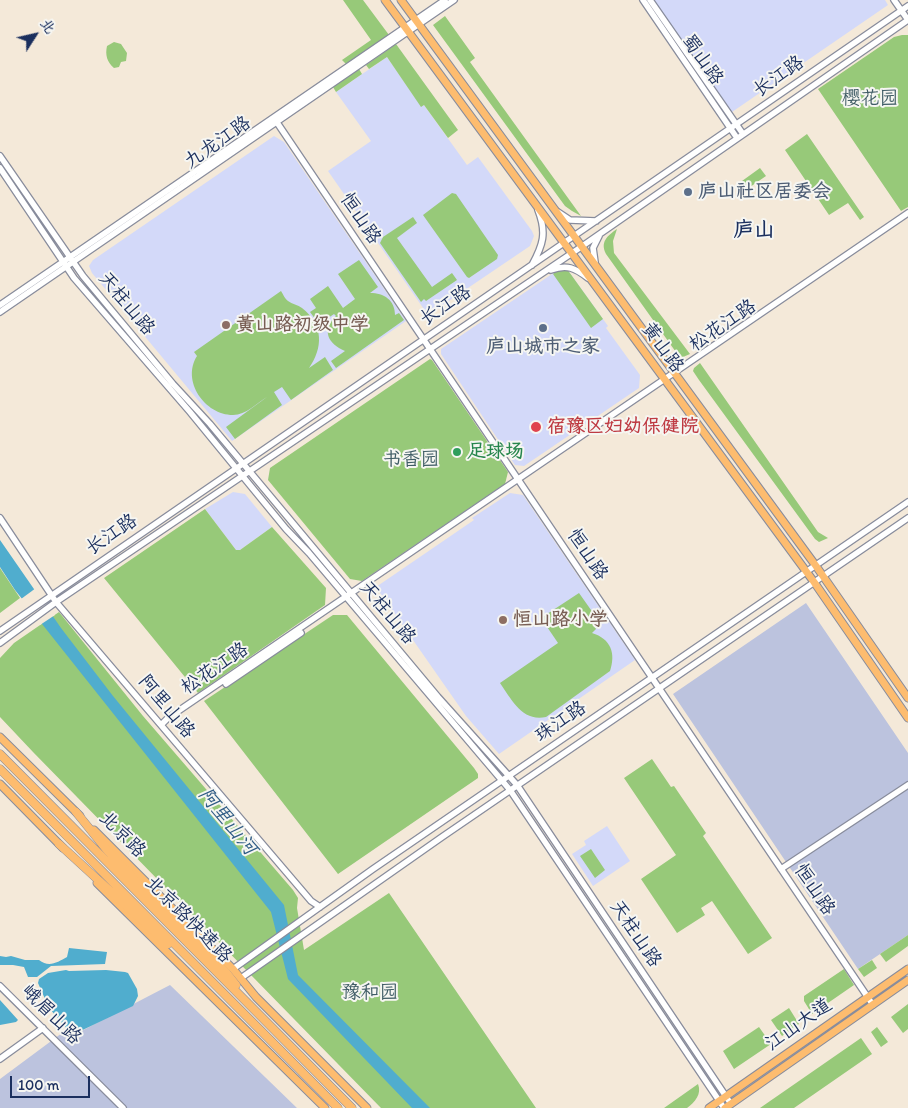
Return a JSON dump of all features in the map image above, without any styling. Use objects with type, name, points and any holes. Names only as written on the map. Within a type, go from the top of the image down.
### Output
[{"type":"highway","name":"北京路快速路","points":[[0,754],[352,1108]]},
{"type":"highway","name":"北京路快速路","points":[[0,769],[338,1108]]},
{"type":"highway","points":[[76,812],[106,849],[225,971],[253,1009]]},
{"type":"highway","points":[[59,844],[140,917],[205,980],[229,998]]},
{"type":"main road","name":"黄山路","points":[[385,0],[807,572],[908,718]]},
{"type":"main road","name":"黄山路","points":[[401,0],[816,566],[908,698]]},
{"type":"main road","name":"北京路","points":[[0,737],[233,969],[256,998],[367,1108]]},
{"type":"main road","points":[[0,784],[121,908],[325,1108]]},
{"type":"main road","name":"江山大道","points":[[708,1108],[908,969]]},
{"type":"main road","name":"江山大道","points":[[727,1107],[908,980]]},
{"type":"street","name":"九龙江路","points":[[72,260],[277,120],[417,22],[445,0]]},
{"type":"street","name":"九龙江路","points":[[417,22],[454,0]]},
{"type":"street","name":"蜀山路","points":[[643,0],[734,127]]},
{"type":"street","name":"蜀山路","points":[[650,0],[740,136]]},
{"type":"street","points":[[894,0],[908,20]]},
{"type":"street","points":[[903,0],[908,6]]},
{"type":"street","name":"长江路","points":[[0,631],[51,594],[564,244],[908,6]]},
{"type":"street","name":"长江路","points":[[0,643],[56,602],[581,247],[908,20]]},
{"type":"street","name":"九龙江路","points":[[0,312],[72,260],[407,29]]},
{"type":"street","name":"恒山路","points":[[277,120],[874,1004]]},
{"type":"street","name":"天柱山路","points":[[0,156],[72,260],[249,471],[350,597],[510,790],[719,1101],[727,1107]]},
{"type":"street","name":"天柱山路","points":[[0,168],[74,278],[190,412],[242,476],[517,786],[726,1096],[727,1107]]},
{"type":"street","points":[[531,266],[541,246],[544,234],[542,220],[535,204]]},
{"type":"street","points":[[552,207],[570,220],[590,222],[598,220]]},
{"type":"street","name":"松花江路","points":[[675,375],[908,213]]},
{"type":"street","name":"松花江路","points":[[161,725],[168,718],[350,597],[908,218]]},
{"type":"street","points":[[599,271],[594,261],[593,248],[602,232]]},
{"type":"street","name":"九龙江路","points":[[0,306],[65,265]]},
{"type":"street","points":[[542,273],[564,266],[574,269],[592,281]]},
{"type":"street","name":"珠江路","points":[[233,969],[501,781],[908,502]]},
{"type":"street","name":"阿里山路","points":[[0,518],[56,602],[311,901],[320,907]]},
{"type":"street","name":"珠江路","points":[[241,978],[510,790],[908,518]]},
{"type":"street","points":[[598,715],[605,725]]},
{"type":"street","points":[[783,868],[908,785]]},
{"type":"street","name":"峨眉山路","points":[[0,986],[123,1108]]},
{"type":"street","points":[[0,1059],[43,1028]]},
{"type":"shaded area","points":[[653,0],[885,0],[888,5],[732,112]]},
{"type":"shaded area","points":[[387,57],[421,106],[424,105],[467,165],[478,157],[534,236],[530,246],[428,315],[328,171],[371,141],[336,92]]},
{"type":"shaded area","name":"黄山路初级中学","points":[[274,136],[284,142],[406,321],[232,441],[92,273],[89,266],[93,260]]},
{"type":"shaded area","name":"宿豫区妇幼保健院","points":[[567,269],[640,375],[639,388],[524,466],[515,465],[441,354],[441,349],[558,270]]},
{"type":"shaded area","points":[[233,492],[245,494],[272,527],[240,550],[236,550],[205,509]]},
{"type":"shaded area","name":"恒山路小学","points":[[510,493],[523,495],[635,660],[499,754],[466,716],[376,587]]},
{"type":"shaded area","points":[[806,603],[908,753],[908,935],[858,969],[673,694]]},
{"type":"shaded area","points":[[607,826],[630,861],[593,886],[572,854],[586,845],[584,841]]},
{"type":"shaded area","points":[[170,985],[297,1108],[0,1108],[0,1079],[62,1033],[68,1038]]},
{"type":"green space","points":[[343,0],[363,0],[389,35],[346,64],[342,60],[371,40]]},
{"type":"green space","points":[[445,16],[475,58],[470,62],[581,216],[565,206],[433,25]]},
{"type":"green space","name":"樱花园","points":[[908,35],[908,207],[901,211],[818,89],[894,37]]},
{"type":"green space","points":[[114,42],[121,44],[127,53],[126,61],[121,62],[119,67],[114,68],[108,61],[106,52],[107,46]]},
{"type":"green space","points":[[396,44],[458,130],[448,138],[424,105],[421,107],[387,57],[369,69],[366,65]]},
{"type":"green space","points":[[359,69],[362,74],[336,92],[333,87]]},
{"type":"green space","points":[[807,134],[864,217],[860,220],[848,203],[829,215],[785,150]]},
{"type":"green space","points":[[760,168],[766,176],[750,187],[746,186],[742,181]]},
{"type":"green space","points":[[452,193],[456,194],[498,255],[497,259],[469,278],[423,215]]},
{"type":"green space","points":[[413,217],[417,223],[397,238],[432,287],[452,273],[457,280],[426,301],[424,299],[421,302],[380,243],[383,237]]},
{"type":"green space","points":[[617,229],[613,241],[614,253],[690,354],[683,357],[678,355],[606,254],[604,243],[610,234]]},
{"type":"green space","points":[[359,260],[378,287],[370,293],[380,294],[388,298],[393,305],[395,315],[399,313],[404,320],[336,368],[331,361],[345,351],[334,345],[328,336],[331,321],[336,316],[334,314],[319,324],[310,312],[316,308],[310,299],[328,286],[343,308],[355,299],[338,274]]},
{"type":"green space","points":[[567,269],[603,319],[591,328],[553,274],[558,270]]},
{"type":"green space","points":[[281,291],[287,300],[300,307],[309,315],[318,329],[319,345],[309,368],[325,357],[333,370],[291,400],[282,387],[274,392],[282,405],[235,439],[226,427],[267,397],[247,411],[238,414],[223,413],[213,409],[198,395],[194,386],[193,366],[197,356],[194,352]]},
{"type":"green space","name":"书香园","points":[[430,359],[508,472],[505,484],[362,581],[350,579],[268,480],[270,468]]},
{"type":"green space","points":[[700,363],[818,532],[828,538],[819,542],[815,539],[693,371]]},
{"type":"green space","points":[[205,509],[236,550],[240,550],[272,527],[326,588],[325,605],[198,693],[104,578]]},
{"type":"green space","points":[[0,568],[20,598],[0,613]]},
{"type":"green space","points":[[579,593],[596,617],[591,621],[596,629],[592,633],[608,643],[612,653],[610,671],[546,717],[530,716],[514,703],[500,683],[558,643],[541,618]]},
{"type":"green space","name":"豫和园","points":[[59,612],[143,716],[293,890],[298,898],[297,908],[304,950],[389,893],[536,1108],[381,1108],[33,752],[0,717],[0,658],[14,643]]},
{"type":"green space","points":[[333,615],[347,615],[478,774],[478,778],[338,874],[204,701]]},
{"type":"green space","points":[[652,759],[671,787],[674,786],[706,833],[703,836],[772,938],[748,954],[712,901],[701,908],[705,915],[677,933],[641,879],[676,855],[624,778]]},
{"type":"green space","points":[[591,849],[605,870],[595,878],[580,856]]},
{"type":"green space","points":[[908,935],[908,946],[886,962],[880,954]]},
{"type":"green space","points":[[872,960],[877,968],[864,977],[858,969]]},
{"type":"green space","points":[[844,969],[854,985],[812,1014],[804,1001],[804,996]]},
{"type":"green space","points":[[908,1004],[908,1029],[903,1033],[891,1017]]},
{"type":"green space","points":[[789,1008],[799,1024],[782,1036],[771,1020]]},
{"type":"green space","points":[[759,1027],[771,1044],[734,1069],[723,1051]]},
{"type":"green space","points":[[877,1027],[888,1042],[881,1047],[871,1032]]},
{"type":"green space","points":[[861,1038],[872,1054],[794,1108],[760,1108]]},
{"type":"green space","points":[[698,1084],[697,1098],[687,1108],[664,1108]]},
{"type":"water","points":[[0,540],[61,628],[113,696],[284,905],[298,975],[430,1108],[412,1108],[288,979],[271,912],[15,590],[0,567]]},
{"type":"water","points":[[69,948],[107,952],[105,964],[51,966],[37,977],[28,977],[24,967],[0,965],[0,956],[39,960],[50,964],[67,957]]},
{"type":"water","points":[[66,970],[106,970],[128,973],[137,989],[138,996],[133,1006],[72,1035],[49,1008],[38,983],[39,979],[48,973]]},
{"type":"water","points":[[0,1000],[18,1020],[16,1022],[0,1025]]},
{"type":"pier","points":[[36,588],[55,615],[40,625],[21,599]]},
{"type":"place","name":"庐山社区居委会","points":[[688,192]]},
{"type":"place","name":"黄山路初级中学","points":[[226,325]]},
{"type":"place","name":"庐山城市之家","points":[[543,328]]},
{"type":"place","name":"宿豫区妇幼保健院","points":[[536,427]]},
{"type":"place","name":"足球场","points":[[457,452]]},
{"type":"place","name":"恒山路小学","points":[[503,620]]},
{"type":"district","name":"庐山","points":[[754,231]]},
{"type":"water label","name":"阿里山河","points":[[227,822]]}]
